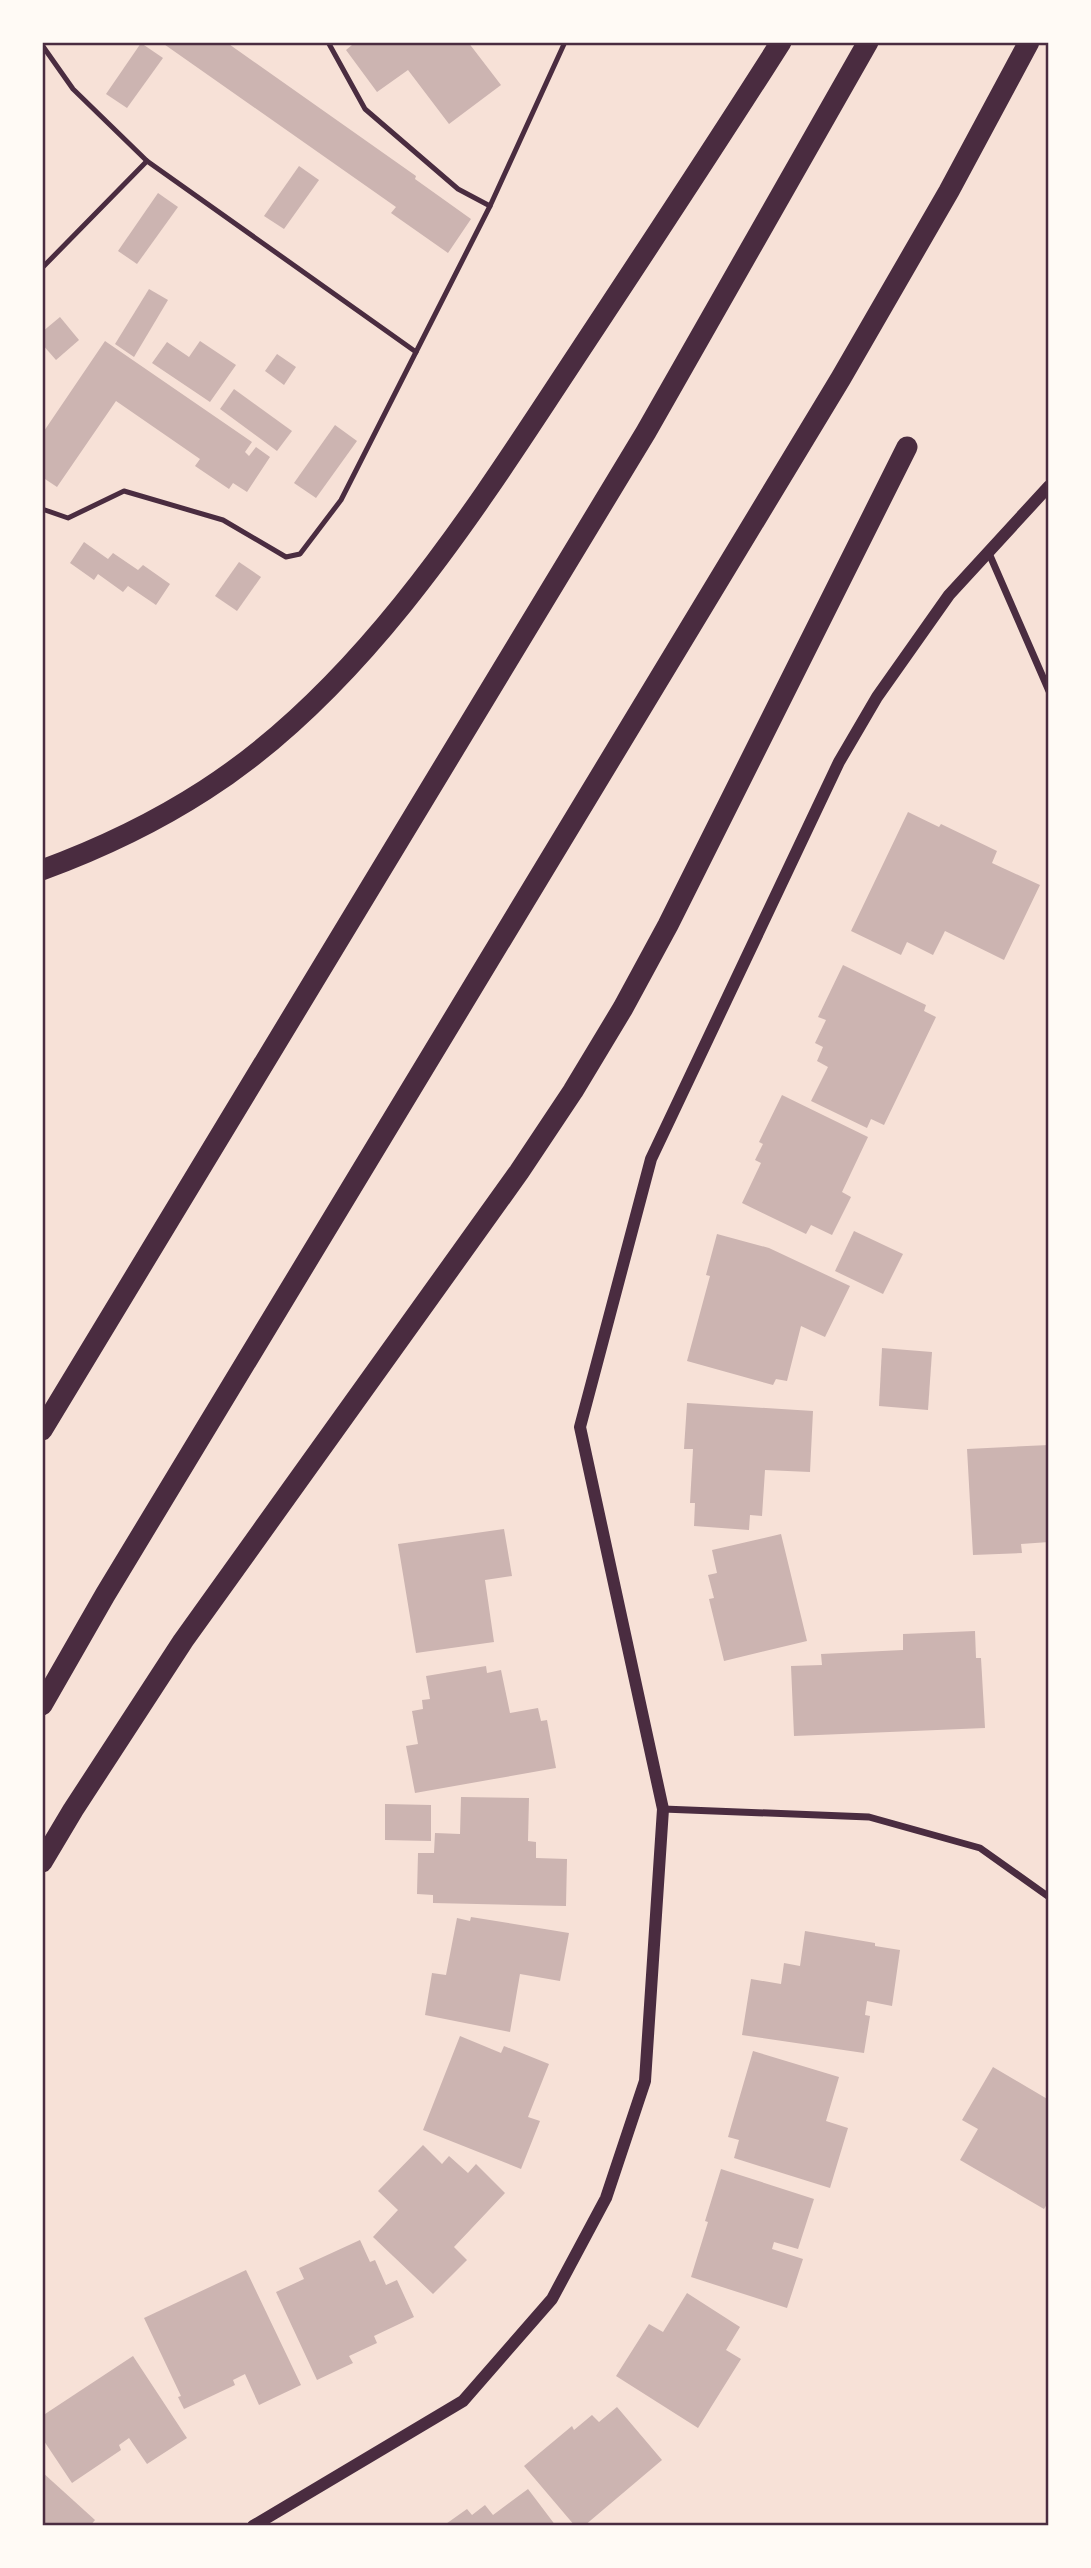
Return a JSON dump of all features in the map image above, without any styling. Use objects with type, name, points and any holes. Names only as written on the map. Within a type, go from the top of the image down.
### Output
[{"type":"highway","points":[[42,870],[149,824],[207,789],[261,748],[316,700],[368,645],[425,574],[513,452],[781,42]]},
{"type":"highway","points":[[42,1430],[646,432],[869,42]]},
{"type":"highway","points":[[42,1705],[105,1595],[834,389],[942,203],[1029,42]]},
{"type":"highway","points":[[42,1862],[183,1641],[519,1172],[573,1091],[623,1008],[668,925],[907,447]]},
{"type":"street","points":[[253,2526],[463,2401],[552,2299],[606,2198],[645,2081],[663,1809],[580,1427],[651,1159],[839,762],[877,697],[949,595],[1049,486]]},
{"type":"street","points":[[988,550],[1049,691]]},
{"type":"street","points":[[663,1809],[869,1817],[980,1848],[1049,1897]]},
{"type":"lane","points":[[328,42],[365,108],[458,188],[489,205]]},
{"type":"lane","points":[[42,509],[68,518],[124,491],[223,520],[286,557],[300,554],[341,500],[489,205],[565,42]]},
{"type":"lane","points":[[42,45],[73,89],[148,161],[415,352]]},
{"type":"lane","points":[[42,268],[148,161]]},
{"type":"building","points":[[161,42],[226,42],[416,176],[415,179],[471,219],[448,253],[391,213],[396,207]]},
{"type":"building","points":[[349,42],[468,42],[501,85],[449,124],[408,70],[377,92],[346,50],[352,45]]},
{"type":"building","points":[[141,43],[163,58],[127,108],[106,94]]},
{"type":"building","points":[[299,166],[319,180],[284,229],[264,216]]},
{"type":"building","points":[[158,193],[178,207],[137,264],[118,251]]},
{"type":"building","points":[[149,289],[168,300],[134,357],[115,344]]},
{"type":"building","points":[[60,317],[79,340],[56,360],[42,344],[42,332]]},
{"type":"building","points":[[105,341],[252,442],[245,452],[249,456],[256,447],[270,457],[247,492],[233,483],[229,489],[195,466],[200,459],[116,401],[57,487],[42,477],[42,434]]},
{"type":"building","points":[[200,341],[236,365],[210,402],[152,363],[167,342],[189,357]]},
{"type":"building","points":[[277,354],[296,367],[284,385],[265,371]]},
{"type":"building","points":[[234,389],[292,431],[277,451],[220,409]]},
{"type":"building","points":[[335,425],[357,441],[316,498],[294,483]]},
{"type":"building","points":[[84,542],[108,559],[113,553],[138,570],[143,565],[170,584],[156,605],[128,586],[123,592],[98,574],[94,580],[70,563]]},
{"type":"building","points":[[239,562],[261,577],[237,611],[215,596]]},
{"type":"building","points":[[908,812],[939,827],[941,824],[997,851],[992,863],[1040,885],[1004,960],[945,931],[933,955],[907,942],[901,955],[851,931]]},
{"type":"building","points":[[843,965],[926,1005],[924,1011],[936,1017],[884,1125],[871,1119],[867,1128],[811,1101],[828,1067],[817,1061],[823,1047],[815,1043],[826,1020],[818,1017]]},
{"type":"building","points":[[782,1095],[868,1137],[842,1192],[851,1197],[832,1235],[811,1225],[806,1234],[742,1203],[761,1163],[755,1160],[763,1144],[759,1142]]},
{"type":"building","points":[[854,1231],[903,1254],[883,1294],[835,1271]]},
{"type":"building","points":[[717,1234],[769,1248],[850,1286],[825,1337],[801,1326],[787,1381],[776,1379],[773,1385],[687,1361],[710,1276],[706,1275]]},
{"type":"building","points":[[882,1348],[932,1352],[928,1410],[879,1406]]},
{"type":"building","points":[[687,1403],[813,1411],[810,1472],[765,1470],[762,1516],[750,1515],[749,1530],[694,1526],[695,1503],[690,1503],[693,1449],[684,1449]]},
{"type":"building","points":[[1049,1445],[1049,1542],[1021,1544],[1022,1553],[973,1555],[967,1449]]},
{"type":"building","points":[[504,1529],[512,1576],[485,1580],[494,1642],[416,1653],[398,1544]]},
{"type":"building","points":[[781,1534],[807,1641],[724,1661],[709,1599],[714,1598],[708,1575],[717,1573],[712,1550]]},
{"type":"building","points":[[975,1631],[976,1658],[981,1658],[985,1728],[794,1736],[791,1666],[822,1665],[821,1654],[903,1650],[903,1634]]},
{"type":"building","points":[[486,1666],[487,1673],[501,1670],[510,1713],[538,1708],[541,1721],[547,1720],[556,1768],[415,1793],[406,1746],[418,1744],[412,1711],[423,1709],[422,1700],[430,1699],[426,1676]]},
{"type":"building","points":[[461,1797],[529,1798],[528,1841],[536,1842],[536,1858],[567,1859],[566,1906],[433,1903],[433,1895],[417,1894],[418,1853],[434,1853],[435,1833],[460,1834]]},
{"type":"building","points":[[385,1804],[431,1805],[431,1841],[385,1840]]},
{"type":"building","points":[[471,1917],[569,1933],[560,1981],[520,1974],[510,2032],[425,2015],[432,1973],[446,1975],[457,1918],[470,1921]]},
{"type":"building","points":[[805,1931],[900,1950],[892,2006],[867,2001],[865,2015],[870,2016],[864,2053],[742,2035],[751,1979],[781,1984],[784,1963],[800,1966]]},
{"type":"building","points":[[460,2036],[501,2053],[504,2046],[549,2064],[528,2117],[540,2121],[521,2169],[423,2130]]},
{"type":"building","points":[[753,2051],[839,2077],[826,2121],[848,2128],[830,2188],[734,2158],[739,2140],[728,2137]]},
{"type":"building","points":[[993,2067],[1049,2100],[1049,2201],[1044,2209],[960,2160],[978,2129],[962,2120]]},
{"type":"building","points":[[423,2145],[442,2164],[449,2156],[468,2173],[476,2164],[505,2193],[454,2247],[467,2260],[433,2294],[373,2237],[398,2210],[378,2191]]},
{"type":"building","points":[[721,2169],[814,2199],[798,2249],[774,2242],[772,2249],[803,2259],[787,2308],[691,2277]]},
{"type":"building","points":[[360,2240],[370,2262],[375,2260],[386,2285],[397,2280],[414,2317],[374,2336],[377,2343],[349,2356],[353,2363],[317,2380],[276,2292],[304,2279],[299,2268]]},
{"type":"building","points":[[246,2270],[301,2385],[259,2405],[245,2374],[233,2380],[235,2385],[184,2409],[178,2397],[181,2396],[144,2318]]},
{"type":"building","points":[[687,2293],[740,2327],[726,2350],[741,2359],[698,2428],[616,2376],[649,2324],[663,2332]]},
{"type":"building","points":[[133,2356],[187,2438],[147,2464],[129,2438],[119,2445],[121,2450],[72,2483],[42,2438],[42,2416]]},
{"type":"building","points":[[617,2407],[662,2460],[584,2526],[575,2526],[524,2466],[572,2426],[574,2430],[592,2415],[599,2422]]},
{"type":"building","points":[[42,2472],[95,2520],[90,2526],[42,2526]]},
{"type":"building","points":[[528,2489],[556,2526],[443,2526],[467,2509],[472,2515],[485,2505],[493,2515]]}]
